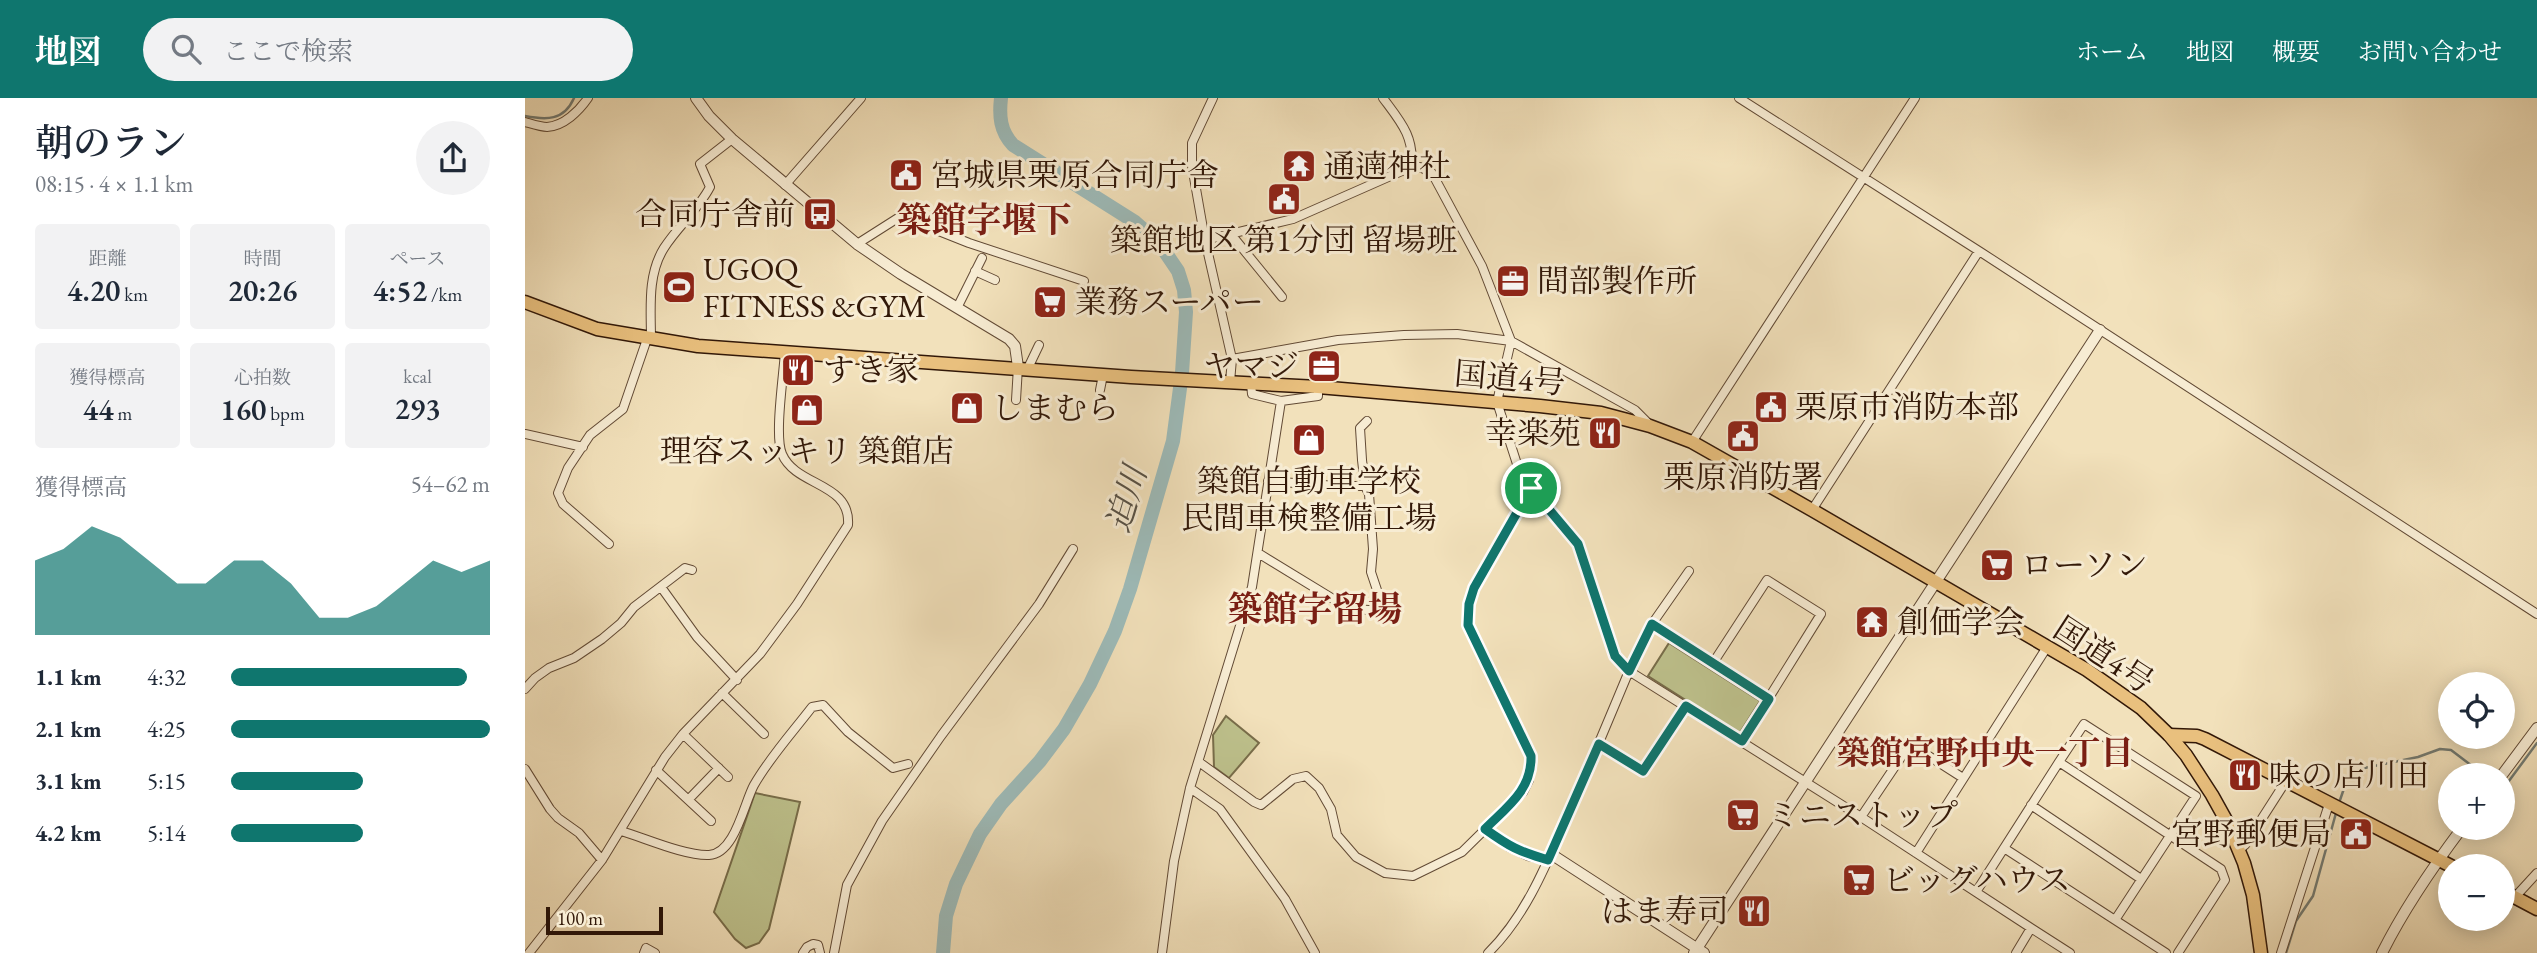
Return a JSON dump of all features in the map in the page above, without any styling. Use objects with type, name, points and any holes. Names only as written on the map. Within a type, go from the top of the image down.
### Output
[{"type":"main road","name":"国道4号","points":[[525,302],[576,323],[649,339],[698,346],[1131,377],[1318,387],[1497,402],[1601,413],[1650,426],[1692,442],[2116,689],[2169,735],[2213,795],[2239,850],[2257,914],[2261,953]]},
{"type":"main road","points":[[2169,735],[2206,739],[2438,860]]},
{"type":"main road","points":[[2515,897],[2537,909]]},
{"type":"street","points":[[525,122],[547,127],[560,123],[575,115],[588,98]]},
{"type":"street","points":[[696,98],[709,116],[732,139],[857,244],[1012,342],[1023,368]]},
{"type":"street","points":[[785,185],[861,98]]},
{"type":"street","points":[[1213,98],[1192,143],[1192,166],[1205,240],[1232,359],[1226,382]]},
{"type":"street","points":[[1383,98],[1408,135],[1413,151],[1411,167]]},
{"type":"street","points":[[1739,98],[2537,614]]},
{"type":"street","points":[[1692,442],[1915,98]]},
{"type":"street","points":[[609,544],[563,504],[558,493],[568,468],[583,447],[597,429],[623,409],[649,339],[651,284],[657,262],[664,248],[702,202],[710,187],[700,164],[732,139]]},
{"type":"street","points":[[1205,240],[1293,219],[1411,167],[1420,167],[1432,173],[1482,266],[1511,341],[1497,402],[1517,464],[1531,488],[1578,544],[1615,656],[1629,671],[2070,953]]},
{"type":"street","points":[[857,244],[901,216],[969,243],[1084,281]]},
{"type":"street","points":[[1230,233],[1282,297]]},
{"type":"street","points":[[1812,510],[1979,251]]},
{"type":"street","points":[[957,308],[982,258]]},
{"type":"street","points":[[975,271],[995,280]]},
{"type":"street","points":[[1485,829],[1509,847],[1528,856],[1549,857],[1698,951],[2100,330]]},
{"type":"street","points":[[1232,359],[1338,340],[1404,335],[1457,334],[1511,341],[1635,410],[1650,426]]},
{"type":"street","points":[[1016,400],[1023,368],[1039,345]]},
{"type":"street","points":[[530,953],[602,860],[656,770],[683,734],[760,654],[797,604],[848,525],[847,511],[841,498],[799,472],[782,453],[779,439],[785,351]]},
{"type":"street","points":[[1100,390],[1103,375]]},
{"type":"street","points":[[1251,384],[1252,394],[1281,401],[1318,396],[1318,387]]},
{"type":"street","points":[[1163,953],[1174,861],[1190,788],[1252,587],[1281,401]]},
{"type":"street","points":[[1258,553],[1343,605],[1354,609],[1384,611],[1371,572],[1373,549],[1369,494],[1360,428],[1367,421]]},
{"type":"street","points":[[525,434],[583,447]]},
{"type":"street","points":[[1268,481],[1337,486],[1366,485]]},
{"type":"street","points":[[1199,762],[1261,805],[1293,779],[1306,776],[1319,788],[1331,809],[1337,835],[1356,857],[1385,873],[1413,876],[1462,852],[1523,792],[1531,767],[1531,756],[1468,625],[1469,604],[1484,569],[1531,488]]},
{"type":"street","points":[[834,953],[847,885],[882,821],[1039,604],[1073,549]]},
{"type":"street","points":[[525,689],[549,668],[574,658],[602,639],[621,623],[634,607],[685,568],[692,570]]},
{"type":"street","points":[[1488,953],[1505,936],[1518,917],[1549,857],[1652,624],[1689,572]]},
{"type":"street","points":[[1713,663],[1767,580],[1821,614],[1742,741]]},
{"type":"street","points":[[661,587],[697,637],[737,680]]},
{"type":"street","points":[[1652,624],[1769,699]]},
{"type":"street","points":[[1916,853],[2047,647]]},
{"type":"street","points":[[722,693],[764,734]]},
{"type":"street","points":[[621,831],[679,849],[711,855],[722,851],[732,836],[752,788],[765,768],[812,708],[823,705],[848,732],[893,768],[908,764]]},
{"type":"street","points":[[1599,744],[1643,771],[1686,706]]},
{"type":"street","points":[[1976,892],[2084,724],[2196,796],[2115,920]]},
{"type":"street","points":[[2511,763],[2537,728]]},
{"type":"street","points":[[683,734],[729,777]]},
{"type":"street","points":[[1861,817],[1910,744],[1963,778]]},
{"type":"street","points":[[2059,762],[2221,869],[2225,880],[2178,953]]},
{"type":"street","points":[[689,799],[719,768]]},
{"type":"street","points":[[525,769],[540,796],[558,818],[579,833],[602,860]]},
{"type":"street","points":[[656,770],[711,821]]},
{"type":"street","points":[[2239,850],[2245,845],[2285,781]]},
{"type":"street","points":[[1190,788],[1220,809],[1286,899],[1315,953]]},
{"type":"street","points":[[2031,805],[2141,879]]},
{"type":"street","points":[[2281,953],[2335,807]]},
{"type":"street","points":[[2004,848],[2166,953]]},
{"type":"street","points":[[2382,953],[2398,922],[2438,860]]},
{"type":"street","points":[[2515,897],[2537,873]]},
{"type":"street","points":[[2016,953],[2031,928]]},
{"type":"street","points":[[803,953],[813,944],[818,946],[820,953]]},
{"type":"street","points":[[644,953],[646,948],[655,953]]},
{"type":"green space","points":[[1669,643],[1760,701],[1739,734],[1648,676]]},
{"type":"green space","points":[[1226,716],[1259,743],[1229,778],[1214,767],[1213,735]]},
{"type":"green space","points":[[755,793],[800,802],[769,929],[759,943],[746,948],[735,939],[714,912]]},
{"type":"waterway","points":[[525,116],[547,118],[560,115],[574,98]]},
{"type":"waterway","name":"迫川","points":[[943,953],[946,916],[956,884],[980,834],[1001,804],[1040,761],[1064,729],[1090,684],[1115,631],[1173,441],[1182,373],[1186,312],[1184,290],[1178,271],[1159,243],[1135,222],[1013,145],[1001,123],[1001,98]]},
{"type":"waterway","points":[[2515,773],[2537,743]]},
{"type":"waterway","points":[[2339,803],[2350,771],[2418,757],[2440,749],[2451,750],[2468,763]]},
{"type":"waterway","points":[[2286,953],[2296,921],[2313,896],[2336,813]]},
{"type":"place","name":"通遖神社","points":[[1299,166]]},
{"type":"place","name":"宮城県栗原合同庁舎","points":[[906,175]]},
{"type":"place","name":"築館地区 第1分団 留場班","points":[[1284,199]]},
{"type":"place","name":"合同庁舎前","points":[[820,214]]},
{"type":"place","name":"間部製作所","points":[[1513,281]]},
{"type":"place","name":"UGOQ FITNESS &GYM","points":[[679,287]]},
{"type":"place","name":"業務スーパー","points":[[1050,302]]},
{"type":"place","name":"ヤマジ","points":[[1324,366]]},
{"type":"place","name":"すき家","points":[[798,370]]},
{"type":"place","name":"栗原市消防本部","points":[[1771,407]]},
{"type":"place","name":"しまむら","points":[[967,408]]},
{"type":"place","name":"理容スッキリ 築館店","points":[[807,410]]},
{"type":"place","name":"幸楽苑","points":[[1605,433]]},
{"type":"place","name":"栗原消防署","points":[[1743,436]]},
{"type":"place","name":"築館自動車学校 民間車検整備工場","points":[[1309,440]]},
{"type":"place","name":"ローソン","points":[[1997,565]]},
{"type":"place","name":"創価学会","points":[[1872,622]]},
{"type":"place","name":"味の店川田","points":[[2245,775]]},
{"type":"place","name":"ミニストップ","points":[[1743,815]]},
{"type":"place","name":"宮野郵便局","points":[[2356,834]]},
{"type":"place","name":"ビッグハウス","points":[[1859,880]]},
{"type":"place","name":"はま寿司","points":[[1754,911]]},
{"type":"district","name":"築館字堰下","points":[[984,219]]},
{"type":"district","name":"築館字留場","points":[[1315,608]]},
{"type":"district","name":"築館宮野中央一丁目","points":[[1985,752]]},
{"type":"route","points":[[1531,488],[1578,544],[1615,656],[1629,671],[1652,624],[1769,699],[1742,741],[1686,706],[1643,771],[1599,744],[1548,860],[1528,856],[1509,847],[1485,829],[1523,792],[1531,767],[1531,756],[1468,625],[1469,604],[1474,588],[1531,488]]}]
